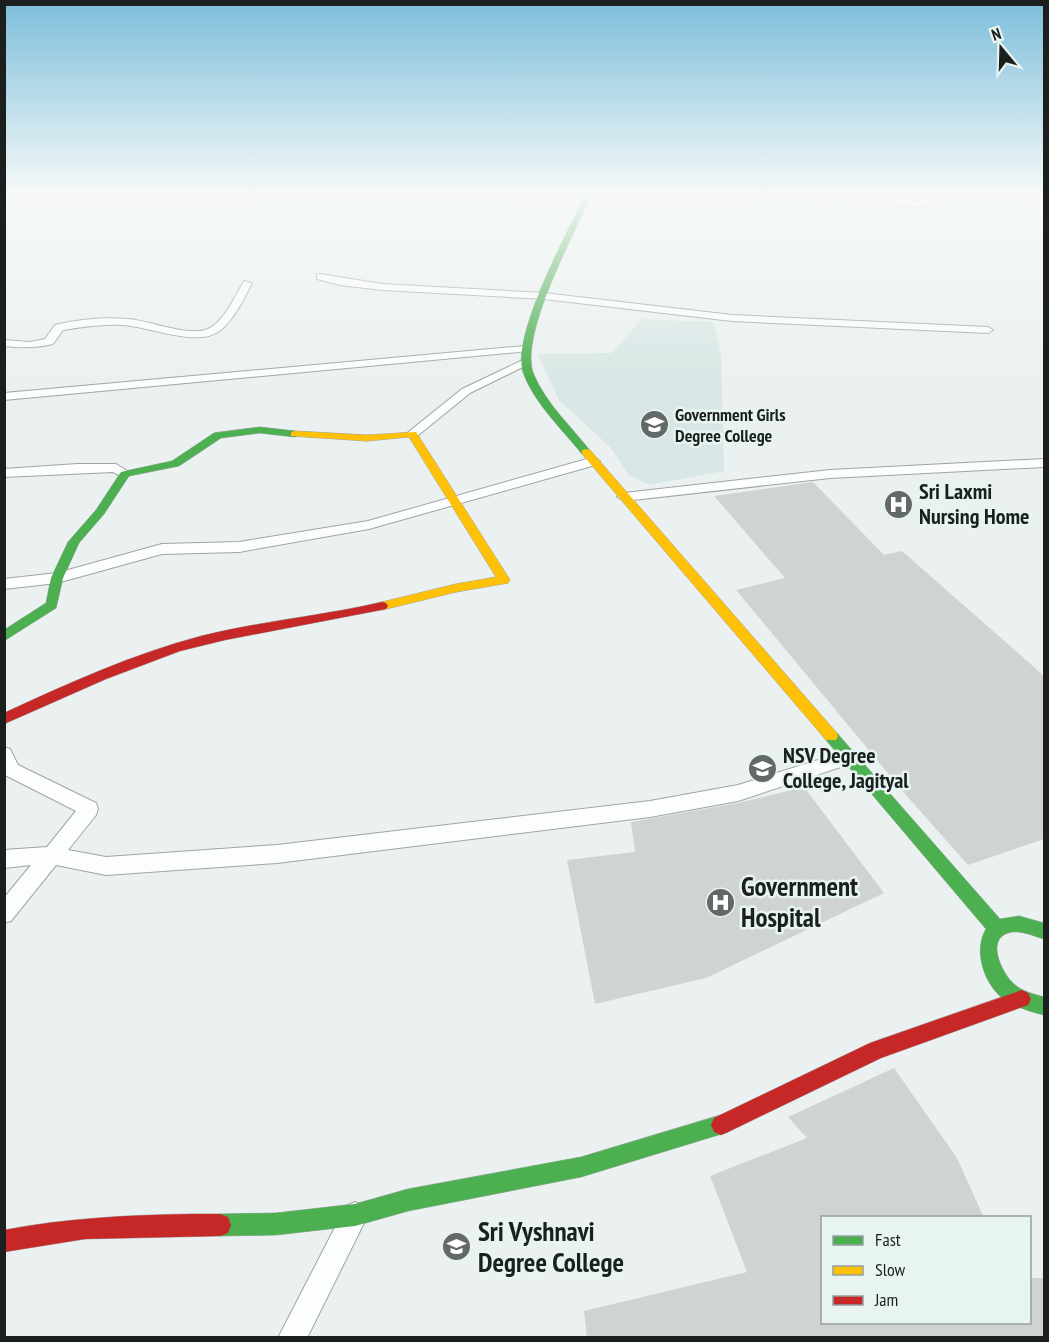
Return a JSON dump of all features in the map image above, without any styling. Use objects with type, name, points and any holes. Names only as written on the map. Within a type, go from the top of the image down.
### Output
[{"type":"main road","points":[[562,255],[528,334],[525,356],[535,388],[624,497],[997,929]]},
{"type":"main road","points":[[4,637],[52,604],[57,578],[74,542],[100,513],[125,474],[175,464],[218,435],[260,430],[327,437],[368,438],[412,434],[504,580],[456,588],[348,615],[204,640],[129,662],[4,719]]},
{"type":"main road","points":[[1044,931],[1027,925],[1012,924],[997,929],[991,935],[987,947],[988,960],[995,975],[1006,988],[1022,999],[1044,1006]]},
{"type":"main road","points":[[4,1241],[44,1232],[97,1226],[276,1224],[355,1215],[408,1200],[581,1167],[712,1130],[877,1050],[1022,999]]},
{"type":"street","points":[[320,276],[382,287],[544,296],[732,318],[988,330]]},
{"type":"street","points":[[4,343],[30,345],[50,342],[59,327],[81,324],[129,322],[170,331],[209,333],[218,327],[247,283]]},
{"type":"street","points":[[4,397],[525,356]]},
{"type":"street","points":[[412,434],[466,391],[525,356]]},
{"type":"street","points":[[4,584],[57,578],[162,549],[239,547],[369,525],[594,461]]},
{"type":"street","points":[[624,497],[830,474],[1044,463]]},
{"type":"street","points":[[4,473],[116,468],[125,474]]},
{"type":"street","points":[[4,754],[11,770],[89,809],[4,914]]},
{"type":"street","points":[[4,859],[50,855],[106,866],[277,854],[650,809],[738,793],[850,757]]},
{"type":"street","points":[[292,1338],[355,1215]]},
{"type":"shaded area","name":"Government Girls Degree College","points":[[642,319],[713,322],[721,353],[724,471],[649,485],[629,475],[610,447],[559,400],[538,354],[612,353]]},
{"type":"building","points":[[813,482],[884,555],[902,551],[1044,676],[1044,839],[968,865],[906,795],[736,590],[785,578],[714,496]]},
{"type":"building","name":"Government Hospital","points":[[804,787],[884,893],[706,978],[595,1004],[567,860],[635,852],[631,822],[738,803]]},
{"type":"building","points":[[894,1068],[957,1158],[983,1216],[821,1216],[821,1324],[1031,1324],[1031,1278],[1044,1278],[1044,1338],[587,1338],[584,1311],[747,1272],[710,1176],[807,1138],[788,1117]]},
{"type":"traffic: fast","points":[[561,255],[531,327],[525,362],[528,373],[541,397],[586,452]]},
{"type":"traffic: fast","points":[[4,637],[52,605],[57,578],[74,542],[100,512],[125,474],[175,464],[218,435],[260,430],[295,434]]},
{"type":"traffic: fast","points":[[831,736],[997,929]]},
{"type":"traffic: fast","points":[[1044,931],[1024,925],[1003,926],[995,930],[989,945],[994,972],[1003,986],[1017,997],[1044,1006]]},
{"type":"traffic: fast","points":[[220,1225],[276,1224],[355,1215],[408,1200],[581,1167],[721,1125]]},
{"type":"traffic: slow","points":[[295,434],[367,438],[412,434],[504,580],[456,588],[382,606]]},
{"type":"traffic: slow","points":[[586,452],[831,736]]},
{"type":"traffic: jam","points":[[4,719],[102,675],[177,647],[225,635],[382,606]]},
{"type":"traffic: jam","points":[[721,1125],[877,1050],[1022,999]]},
{"type":"traffic: jam","points":[[4,1241],[85,1228],[220,1225]]},
{"type":"place","name":"Government Girls Degree College","points":[[654,424]]},
{"type":"place","name":"Sri Laxmi Nursing Home","points":[[898,504]]},
{"type":"place","name":"NSV Degree College, Jagityal","points":[[762,768]]},
{"type":"place","name":"Government Hospital","points":[[720,902]]},
{"type":"place","name":"Sri Vyshnavi Degree College","points":[[457,1247]]}]
